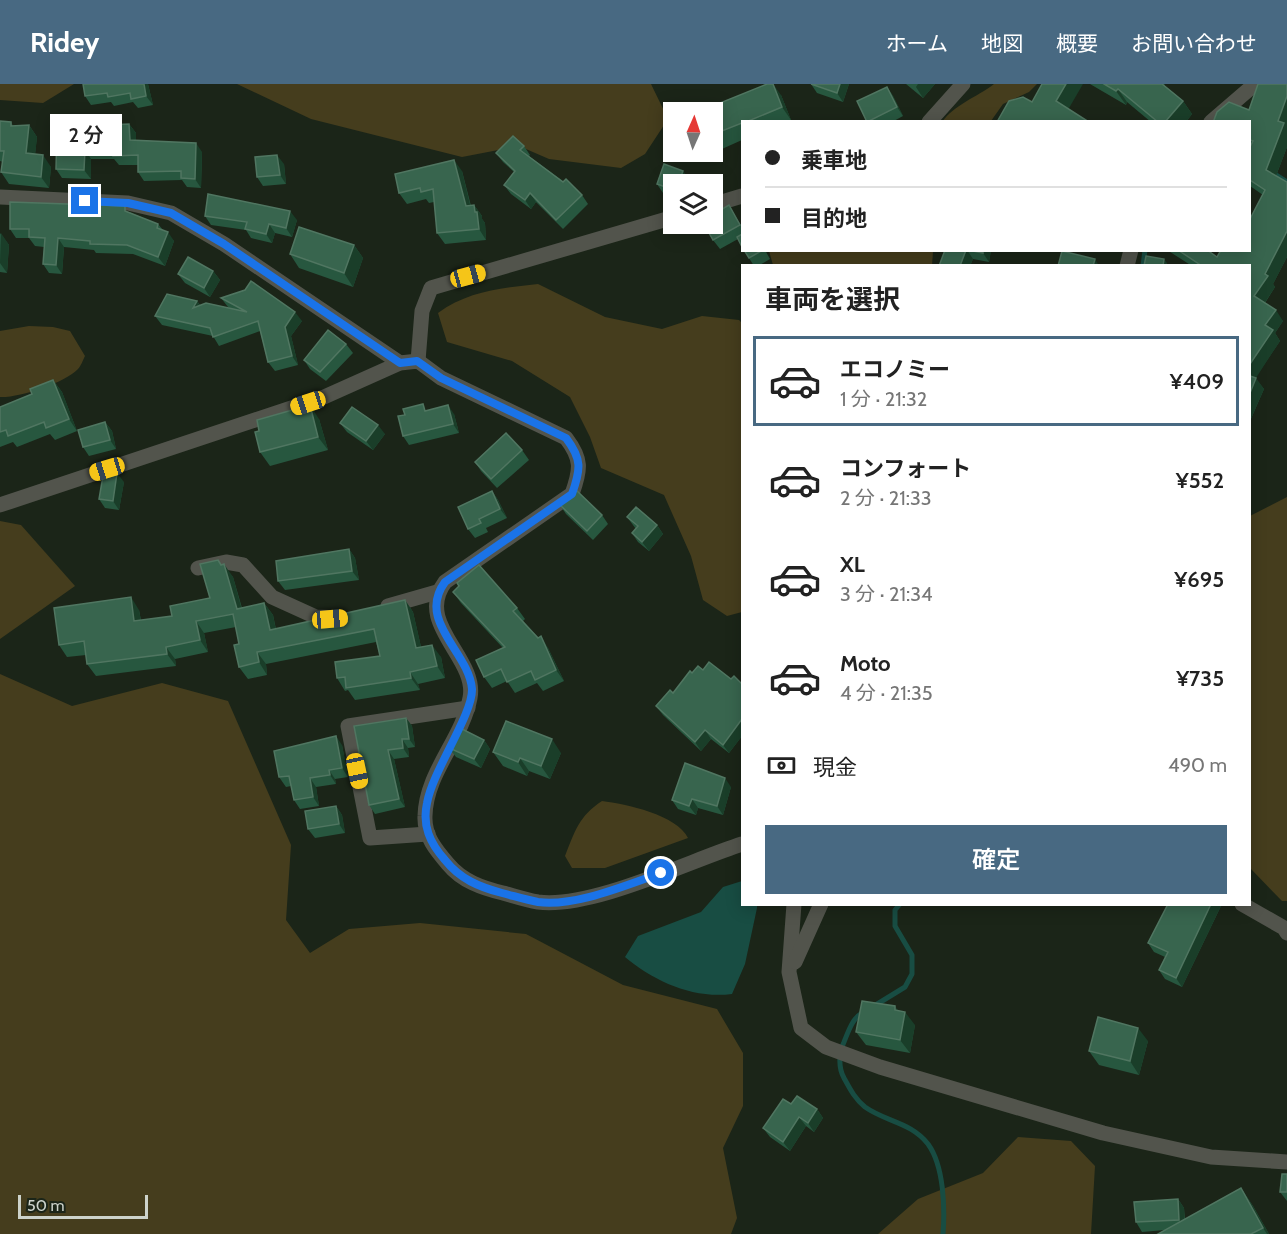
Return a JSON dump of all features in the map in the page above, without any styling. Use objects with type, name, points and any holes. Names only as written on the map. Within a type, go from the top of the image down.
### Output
[{"type":"street","points":[[930,120],[963,84]]},
{"type":"street","points":[[1213,120],[1255,84]]},
{"type":"street","points":[[723,202],[741,196]]},
{"type":"street","points":[[0,198],[128,203],[171,213],[224,244],[400,363]]},
{"type":"street","points":[[417,361],[422,311],[431,288],[663,220]]},
{"type":"street","points":[[0,505],[324,397],[400,363],[417,361],[441,378],[566,438],[577,453],[579,475],[572,494],[445,582],[437,592],[364,613],[330,619],[316,617],[273,597],[243,565],[226,561],[198,568]]},
{"type":"street","points":[[437,592],[438,621],[468,676],[472,690],[468,708],[432,782],[424,818],[432,845],[456,874],[482,888],[539,902],[589,898],[741,844]]},
{"type":"street","points":[[428,834],[370,838],[348,726],[468,708]]},
{"type":"street","points":[[794,906],[789,972],[801,1028],[826,1047],[890,1070],[1158,1147],[1211,1156],[1287,1162]]},
{"type":"street","points":[[789,972],[820,906]]},
{"type":"street","points":[[1246,906],[1284,928],[1287,933]]},
{"type":"shaded area","points":[[0,84],[74,84],[43,103],[0,100]]},
{"type":"shaded area","points":[[237,84],[651,84],[663,109],[663,127],[645,154],[621,168],[549,159],[519,146],[462,157],[311,119]]},
{"type":"shaded area","points":[[994,84],[1037,84],[1029,92],[1003,104],[992,120],[944,120],[959,106]]},
{"type":"shaded area","points":[[770,252],[933,252],[932,264],[773,264]]},
{"type":"shaded area","points":[[538,284],[605,317],[662,329],[702,316],[741,322],[741,612],[727,616],[703,600],[691,556],[664,495],[601,468],[590,437],[570,397],[512,361],[447,342],[438,313],[473,295]]},
{"type":"shaded area","points":[[29,326],[53,327],[70,331],[85,356],[78,369],[53,384],[30,392],[0,397],[0,331]]},
{"type":"shaded area","points":[[1287,497],[1287,901],[1282,901],[1251,869],[1251,515]]},
{"type":"shaded area","points":[[0,521],[21,525],[75,586],[0,639]]},
{"type":"shaded area","points":[[0,674],[72,706],[162,683],[228,701],[291,845],[286,920],[310,953],[349,929],[420,923],[526,934],[623,985],[717,1009],[743,1053],[743,1106],[723,1148],[737,1218],[731,1234],[0,1234]]},
{"type":"shaded area","points":[[602,801],[637,808],[662,817],[682,830],[688,838],[605,868],[572,868],[565,856],[575,832],[588,812]]},
{"type":"shaded area","points":[[1018,1137],[1071,1141],[1095,1166],[1091,1234],[878,1234],[918,1199],[983,1173]]},
{"type":"water","points":[[741,881],[741,906],[757,906],[745,964],[732,994],[702,994],[688,991],[648,974],[625,957],[638,936],[701,912],[723,887]]},
{"type":"building","points":[[83,84],[144,84],[146,96],[131,99],[130,93],[108,97],[107,93],[85,96]]},
{"type":"building","points":[[767,84],[773,84],[782,107],[751,120],[741,120],[741,123],[723,131],[723,102]]},
{"type":"building","points":[[811,84],[840,84],[837,93]]},
{"type":"building","points":[[1042,84],[1066,84],[1056,101],[1086,120],[998,120],[1009,101],[1023,97],[1032,102]]},
{"type":"building","points":[[1104,84],[1162,84],[1183,101],[1167,120],[1156,120],[1118,89],[1116,91]]},
{"type":"building","points":[[1258,84],[1287,84],[1287,96],[1278,121],[1284,123],[1266,170],[1287,182],[1287,231],[1265,274],[1268,276],[1254,296],[1276,310],[1265,325],[1273,330],[1251,363],[1251,264],[1199,264],[1181,252],[1210,252],[1217,257],[1220,252],[1251,252],[1251,217],[1265,190],[1251,181],[1253,141],[1251,140],[1251,120],[1214,120],[1217,112],[1229,102],[1249,110]]},
{"type":"building","points":[[887,87],[897,107],[871,120],[866,120],[857,101]]},
{"type":"building","points":[[0,121],[11,122],[11,126],[29,125],[26,153],[43,155],[41,177],[1,172],[4,151],[0,151]]},
{"type":"building","points":[[129,124],[130,140],[196,143],[195,179],[181,178],[181,171],[138,172],[138,155],[113,156],[112,149],[85,150],[84,170],[56,169],[57,127]]},
{"type":"building","points":[[513,136],[524,146],[520,150],[563,182],[566,179],[582,195],[556,220],[530,193],[525,200],[504,185],[515,171],[496,153]]},
{"type":"building","points":[[277,155],[280,175],[257,177],[255,157]]},
{"type":"building","points":[[454,160],[466,206],[474,205],[479,229],[437,233],[433,189],[421,192],[420,188],[399,193],[395,174]]},
{"type":"building","points":[[664,164],[683,171],[682,174],[663,174],[663,186],[657,184]]},
{"type":"building","points":[[208,194],[290,211],[286,228],[269,224],[266,234],[245,229],[247,222],[205,216]]},
{"type":"building","points":[[10,202],[125,206],[125,211],[158,224],[157,228],[168,232],[158,257],[127,245],[90,244],[90,241],[58,238],[56,265],[43,264],[45,238],[29,237],[29,229],[10,229]]},
{"type":"building","points":[[729,205],[740,225],[713,240],[710,234],[723,234],[723,209]]},
{"type":"building","points":[[299,227],[354,245],[344,273],[290,254]]},
{"type":"building","points":[[745,252],[760,252],[749,258]]},
{"type":"building","points":[[944,252],[965,252],[961,264],[940,264]]},
{"type":"building","points":[[1062,252],[1095,259],[1094,264],[1059,264]]},
{"type":"building","points":[[1146,256],[1164,259],[1163,264],[1144,264]]},
{"type":"building","points":[[188,257],[213,271],[204,288],[178,274]]},
{"type":"building","points":[[251,281],[295,312],[285,327],[292,356],[268,362],[258,321],[213,337],[210,328],[155,316],[167,294],[197,301],[193,308],[206,303],[247,312],[221,298],[245,290]]},
{"type":"building","points":[[328,330],[346,344],[320,372],[304,360]]},
{"type":"building","points":[[1251,376],[1256,378],[1251,390]]},
{"type":"building","points":[[53,380],[69,419],[46,428],[44,422],[8,436],[6,430],[0,432],[0,407],[32,394],[30,389]]},
{"type":"building","points":[[423,404],[425,411],[448,405],[453,424],[403,436],[398,416],[405,415],[403,409]]},
{"type":"building","points":[[310,405],[318,437],[260,452],[255,432],[259,431],[257,420]]},
{"type":"building","points":[[352,407],[378,425],[366,441],[340,423]]},
{"type":"building","points":[[105,422],[110,440],[83,447],[78,430]]},
{"type":"building","points":[[506,433],[522,450],[491,479],[475,462]]},
{"type":"building","points":[[104,470],[117,473],[113,501],[99,499]]},
{"type":"building","points":[[575,489],[602,515],[587,531],[560,505]]},
{"type":"building","points":[[492,491],[500,509],[479,519],[481,523],[468,529],[458,507]]},
{"type":"building","points":[[636,507],[657,525],[642,542],[632,533],[638,526],[627,517]]},
{"type":"building","points":[[349,549],[352,571],[278,581],[276,561]]},
{"type":"building","points":[[218,560],[221,565],[224,564],[237,609],[264,603],[270,630],[405,600],[416,648],[432,645],[437,666],[410,672],[411,678],[346,688],[345,677],[337,678],[335,662],[380,656],[374,629],[257,652],[259,662],[239,667],[234,645],[239,644],[233,614],[196,621],[200,640],[166,647],[167,654],[87,664],[84,641],[59,645],[54,608],[131,597],[134,621],[172,616],[170,606],[210,598],[200,564]]},
{"type":"building","points":[[479,565],[517,608],[513,611],[538,638],[541,636],[556,670],[535,680],[531,671],[507,682],[501,669],[484,677],[476,660],[505,647],[453,592],[459,586],[457,583]]},
{"type":"building","points":[[709,662],[731,679],[734,676],[741,683],[741,720],[723,745],[705,730],[695,742],[656,706],[670,690],[673,693],[690,671],[692,673],[698,666],[703,670]]},
{"type":"building","points":[[406,718],[409,739],[402,739],[403,748],[388,750],[399,799],[369,805],[354,726]]},
{"type":"building","points":[[506,721],[552,739],[541,766],[520,758],[518,762],[493,752]]},
{"type":"building","points":[[460,728],[484,740],[474,759],[449,748]]},
{"type":"building","points":[[336,736],[342,768],[329,770],[330,775],[310,778],[313,797],[294,800],[289,776],[279,777],[274,751]]},
{"type":"building","points":[[685,763],[725,778],[717,806],[692,799],[689,806],[672,800]]},
{"type":"building","points":[[336,806],[339,824],[308,829],[305,811]]},
{"type":"building","points":[[1167,906],[1210,906],[1176,978],[1159,970],[1168,952],[1148,943]]},
{"type":"building","points":[[862,1001],[895,1006],[895,1010],[905,1012],[900,1040],[856,1032]]},
{"type":"building","points":[[1098,1017],[1138,1028],[1130,1061],[1089,1051]]},
{"type":"building","points":[[797,1096],[817,1109],[808,1123],[799,1117],[783,1142],[763,1128],[783,1099],[791,1104]]},
{"type":"building","points":[[1282,1174],[1287,1174],[1287,1192],[1280,1192]]},
{"type":"building","points":[[1241,1188],[1263,1228],[1251,1234],[1158,1234]]},
{"type":"building","points":[[1178,1199],[1179,1220],[1136,1222],[1134,1202]]},
{"type":"waterway","points":[[1270,171],[1287,182]]},
{"type":"waterway","points":[[1143,264],[1145,252]]},
{"type":"waterway","points":[[874,1006],[905,987],[912,974],[912,955],[895,926],[895,910],[898,906]]},
{"type":"waterway","points":[[863,1012],[853,1021],[842,1046],[840,1055],[842,1074],[853,1094],[865,1107],[914,1131],[928,1144],[940,1175],[944,1212],[943,1234]]},
{"type":"route","points":[[85,201],[128,203],[171,213],[224,244],[400,363],[417,361],[441,378],[546,426],[566,438],[577,453],[579,475],[572,494],[445,582],[437,592],[438,621],[468,676],[472,690],[468,708],[432,782],[424,818],[432,845],[456,874],[482,888],[539,902],[589,898],[661,873]]}]
